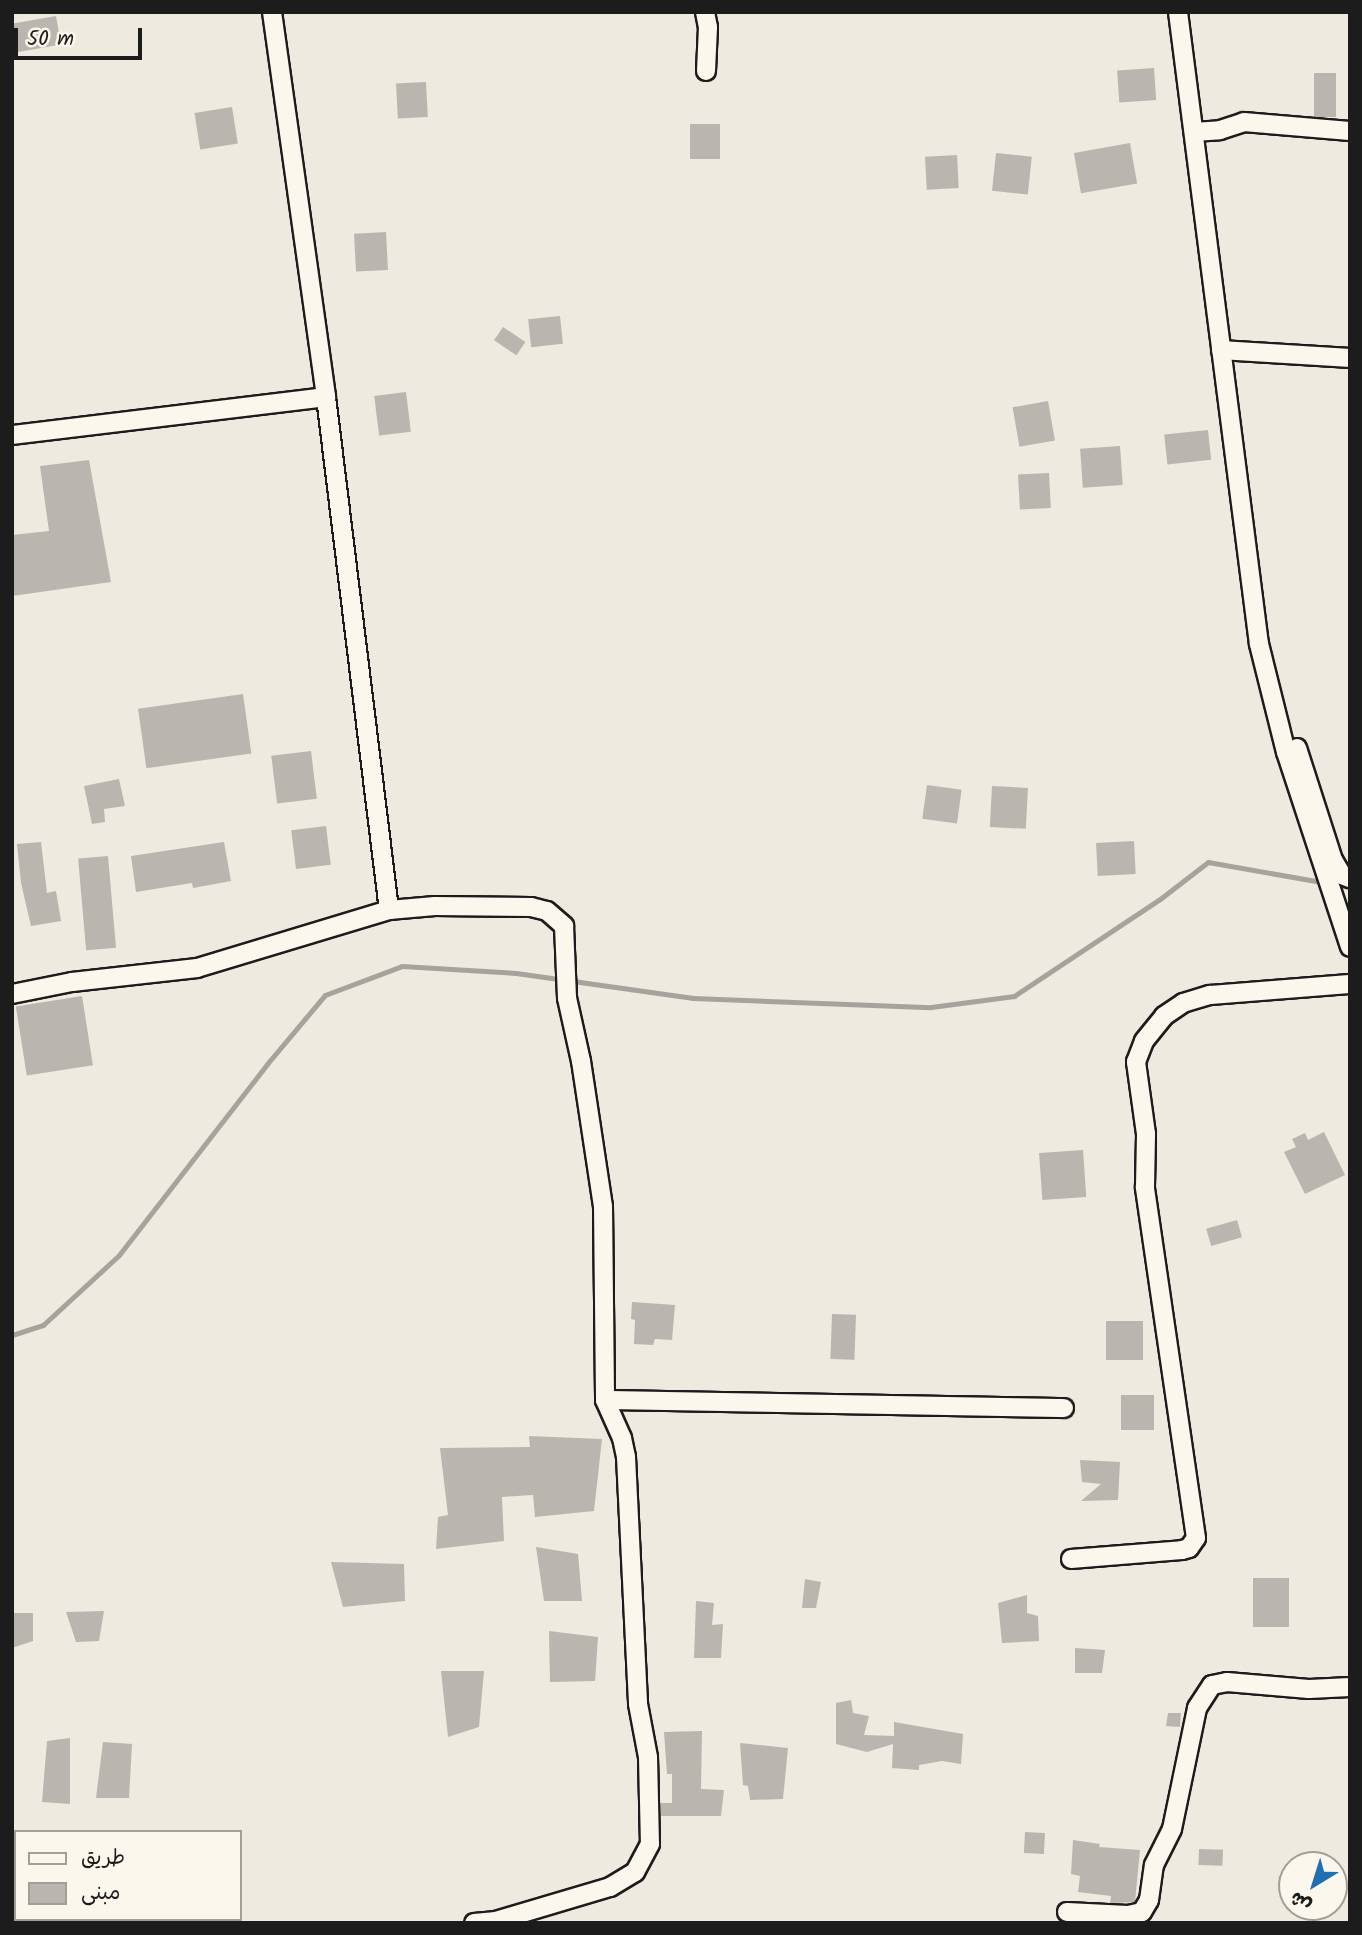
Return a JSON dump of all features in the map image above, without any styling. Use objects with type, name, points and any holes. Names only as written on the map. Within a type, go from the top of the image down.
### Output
[{"type":"street","points":[[272,12],[326,397],[389,910]]},
{"type":"street","points":[[705,12],[708,27],[706,71]]},
{"type":"street","points":[[1178,12],[1259,644],[1286,752],[1350,947]]},
{"type":"street","points":[[1195,132],[1220,130],[1244,122],[1350,131]]},
{"type":"street","points":[[1221,350],[1350,358]]},
{"type":"street","points":[[12,435],[326,397]]},
{"type":"street","points":[[1259,644],[1275,674],[1333,860],[1342,875],[1350,878]]},
{"type":"street","points":[[12,994],[72,982],[197,968],[389,910],[435,906],[531,907],[547,911],[564,926],[567,998],[581,1061],[603,1206],[605,1400],[622,1438],[626,1457],[638,1704],[648,1757],[650,1844],[635,1872],[610,1887],[496,1921],[474,1923]]},
{"type":"street","points":[[1071,1559],[1189,1548],[1196,1538],[1145,1187],[1146,1134],[1136,1062],[1144,1041],[1164,1016],[1183,1003],[1210,995],[1350,984]]},
{"type":"street","points":[[605,1400],[1064,1408]]},
{"type":"street","points":[[1067,1912],[1128,1915],[1142,1912],[1149,1900],[1154,1865],[1172,1829],[1197,1708],[1212,1685],[1227,1682],[1309,1689],[1350,1687]]},
{"type":"building","points":[[56,16],[61,45],[17,52],[12,24]]},
{"type":"building","points":[[1154,68],[1156,100],[1119,103],[1117,71]]},
{"type":"building","points":[[1314,73],[1336,73],[1336,117],[1314,117]]},
{"type":"building","points":[[426,82],[428,117],[398,119],[396,84]]},
{"type":"building","points":[[232,107],[238,144],[200,149],[194,113]]},
{"type":"building","points":[[690,124],[720,124],[720,159],[690,159]]},
{"type":"building","points":[[1130,143],[1137,183],[1081,193],[1074,153]]},
{"type":"building","points":[[996,153],[1032,157],[1028,195],[992,191]]},
{"type":"building","points":[[957,155],[959,188],[927,190],[925,157]]},
{"type":"building","points":[[386,232],[388,270],[356,272],[354,234]]},
{"type":"building","points":[[560,316],[563,344],[531,347],[528,319]]},
{"type":"building","points":[[503,327],[525,342],[516,355],[494,340]]},
{"type":"building","points":[[406,392],[411,432],[379,436],[374,396]]},
{"type":"building","points":[[1048,401],[1055,440],[1019,447],[1013,407]]},
{"type":"building","points":[[1208,430],[1211,460],[1167,464],[1164,435]]},
{"type":"building","points":[[1120,446],[1123,485],[1083,488],[1080,449]]},
{"type":"building","points":[[89,460],[111,582],[12,596],[12,535],[49,531],[40,466]]},
{"type":"building","points":[[1049,473],[1051,508],[1020,510],[1018,475]]},
{"type":"building","points":[[243,694],[251,753],[146,768],[138,709]]},
{"type":"building","points":[[311,751],[317,799],[277,804],[271,756]]},
{"type":"building","points":[[119,779],[125,806],[104,809],[105,822],[92,824],[84,786]]},
{"type":"building","points":[[927,785],[962,790],[957,824],[922,819]]},
{"type":"building","points":[[992,786],[1028,788],[1026,829],[990,827]]},
{"type":"building","points":[[326,826],[331,865],[296,869],[291,830]]},
{"type":"building","points":[[1134,841],[1136,874],[1098,876],[1096,843]]},
{"type":"building","points":[[41,842],[47,893],[56,891],[61,921],[31,926],[21,883],[17,844]]},
{"type":"building","points":[[224,842],[231,881],[193,888],[192,883],[136,892],[131,856]]},
{"type":"building","points":[[108,856],[116,948],[86,950],[78,859]]},
{"type":"building","points":[[82,996],[93,1065],[27,1076],[16,1006]]},
{"type":"building","points":[[1324,1132],[1345,1175],[1305,1194],[1284,1152],[1296,1147],[1292,1139],[1305,1133],[1308,1140]]},
{"type":"building","points":[[1083,1150],[1086,1197],[1042,1200],[1039,1153]]},
{"type":"building","points":[[1237,1220],[1242,1237],[1211,1246],[1206,1229]]},
{"type":"building","points":[[632,1302],[675,1305],[672,1340],[655,1339],[653,1345],[634,1344],[635,1320],[631,1319]]},
{"type":"building","points":[[832,1314],[856,1315],[854,1360],[830,1359]]},
{"type":"building","points":[[1106,1321],[1143,1321],[1143,1360],[1106,1360]]},
{"type":"building","points":[[1121,1395],[1154,1395],[1154,1430],[1121,1430]]},
{"type":"building","points":[[529,1436],[602,1439],[594,1511],[535,1517],[533,1495],[502,1497],[504,1541],[436,1549],[438,1517],[448,1515],[440,1448],[530,1447]]},
{"type":"building","points":[[1080,1460],[1120,1462],[1118,1500],[1081,1501],[1101,1484],[1082,1482]]},
{"type":"building","points":[[536,1547],[578,1554],[582,1601],[544,1601]]},
{"type":"building","points":[[331,1562],[404,1564],[405,1601],[343,1607]]},
{"type":"building","points":[[1253,1578],[1289,1578],[1289,1627],[1253,1627]]},
{"type":"building","points":[[805,1579],[821,1582],[816,1608],[802,1608]]},
{"type":"building","points":[[1027,1595],[1027,1613],[1038,1616],[1039,1641],[1002,1643],[998,1603]]},
{"type":"building","points":[[696,1601],[714,1603],[712,1625],[723,1624],[721,1658],[694,1658]]},
{"type":"building","points":[[104,1611],[99,1641],[76,1642],[66,1612]]},
{"type":"building","points":[[12,1613],[33,1613],[33,1641],[12,1648]]},
{"type":"building","points":[[549,1631],[598,1637],[595,1681],[550,1682]]},
{"type":"building","points":[[1075,1648],[1105,1650],[1102,1673],[1075,1673]]},
{"type":"building","points":[[441,1671],[484,1671],[479,1727],[448,1737]]},
{"type":"building","points":[[851,1700],[853,1713],[869,1716],[864,1735],[894,1736],[894,1722],[963,1734],[961,1764],[942,1761],[919,1765],[919,1770],[892,1768],[893,1744],[867,1752],[836,1744],[836,1703]]},
{"type":"building","points":[[1168,1713],[1181,1713],[1180,1727],[1166,1726]]},
{"type":"building","points":[[702,1731],[701,1789],[724,1790],[721,1816],[661,1816],[660,1803],[672,1803],[672,1774],[667,1774],[664,1732]]},
{"type":"building","points":[[70,1738],[70,1804],[42,1802],[47,1741]]},
{"type":"building","points":[[103,1742],[132,1744],[129,1798],[96,1798]]},
{"type":"building","points":[[740,1743],[788,1748],[783,1799],[750,1800],[748,1786],[743,1785]]},
{"type":"building","points":[[1025,1832],[1045,1833],[1044,1854],[1024,1853]]},
{"type":"building","points":[[1073,1840],[1100,1844],[1099,1847],[1140,1850],[1135,1902],[1110,1903],[1111,1896],[1078,1892],[1080,1876],[1071,1874]]},
{"type":"building","points":[[1199,1849],[1223,1850],[1222,1866],[1198,1865]]},
{"type":"waterway","points":[[12,1335],[43,1325],[119,1255],[267,1064],[325,995],[402,966],[516,973],[693,998],[931,1007],[1014,996],[1160,899],[1208,862],[1350,887]]}]
